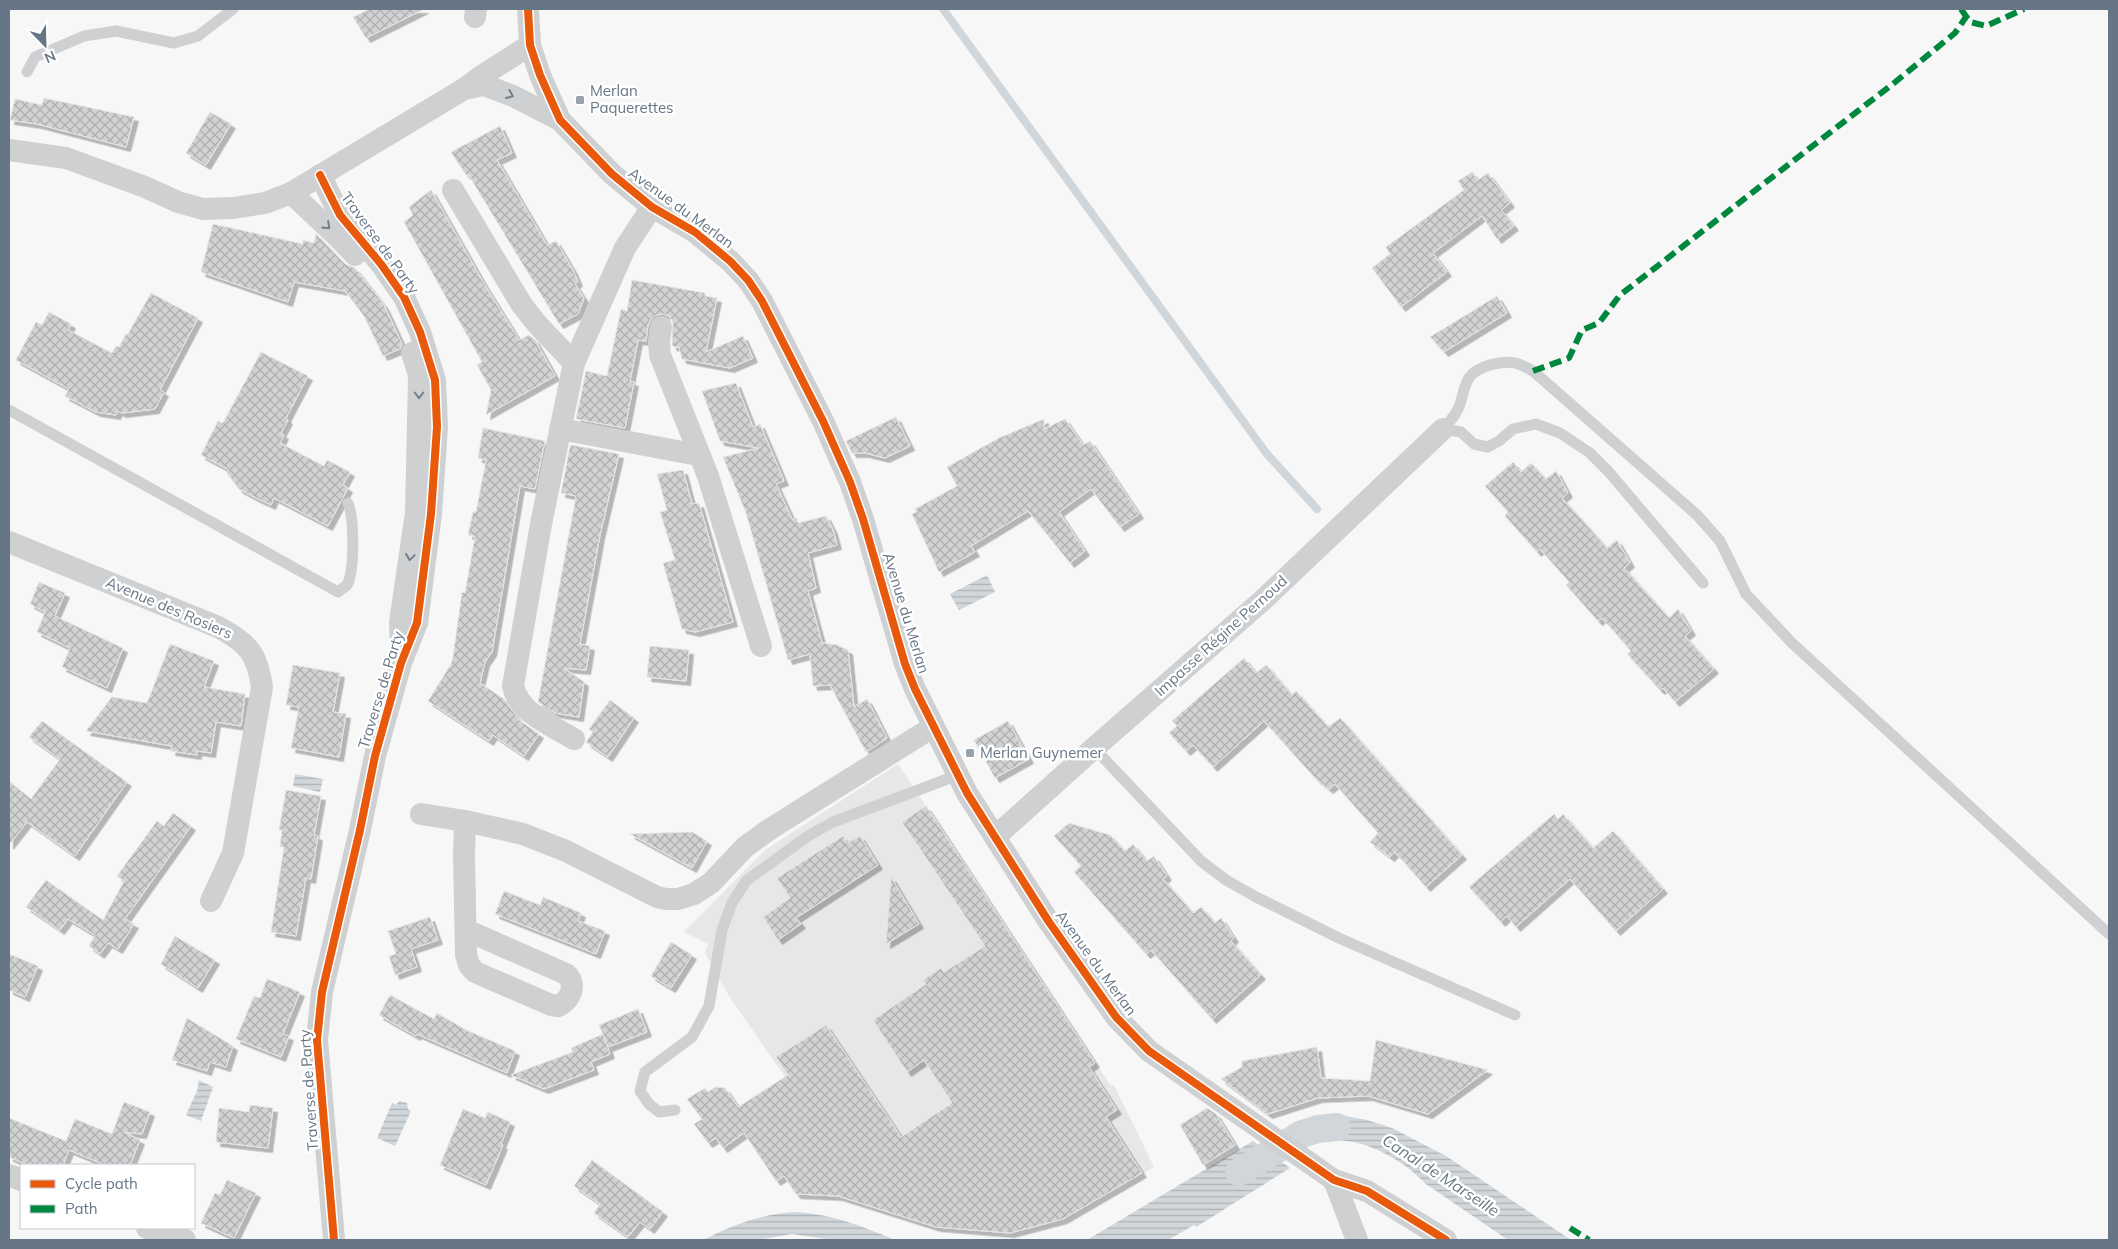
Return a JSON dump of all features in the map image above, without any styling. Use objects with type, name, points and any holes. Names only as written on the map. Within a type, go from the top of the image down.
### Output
[{"type":"street","name":"Avenue du Merlan","points":[[528,9],[530,45],[540,75],[560,120],[612,174],[652,206],[695,232],[715,248],[748,280],[762,301],[823,421],[850,482],[864,519],[905,664],[933,727],[958,775],[1049,922],[1122,1023],[1158,1059],[1248,1119],[1334,1180],[1366,1191],[1446,1240]]},
{"type":"street","points":[[9,150],[66,158],[178,202],[203,209],[233,208],[264,203],[291,193],[464,89],[530,45]]},
{"type":"street","points":[[464,89],[484,85],[513,96],[560,120]]},
{"type":"street","name":"Traverse de Party","points":[[320,175],[340,215],[381,264],[404,297],[420,332],[435,380],[437,428],[431,514],[417,623],[401,663],[375,756],[360,830],[322,992],[319,1013],[317,1040],[334,1240]]},
{"type":"street","points":[[453,190],[522,305],[537,324],[574,363]]},
{"type":"street","name":"Traverse de Party","points":[[291,193],[339,238],[364,265],[387,296],[406,335],[419,376],[416,513],[400,622],[401,663]]},
{"type":"street","points":[[574,739],[533,714],[522,705],[515,695],[513,686],[560,429],[574,363],[625,248],[652,206]]},
{"type":"street","points":[[661,327],[660,355],[711,484],[761,646]]},
{"type":"street","points":[[560,429],[698,455]]},
{"type":"street","name":"Impasse Régine Pernoud","points":[[995,837],[1263,600],[1443,429]]},
{"type":"street","name":"Avenue des Rosiers","points":[[9,542],[218,627],[237,637],[252,651],[259,668],[262,687],[233,853],[211,901]]},
{"type":"street","points":[[421,814],[465,820],[542,841],[566,851],[657,897],[678,899],[694,894],[711,883],[745,847],[770,829],[933,727]]},
{"type":"street","points":[[465,820],[466,955],[468,965],[474,972],[551,1005],[558,1006],[566,1000],[572,986],[572,982],[566,974],[466,930]]},
{"type":"street","points":[[1334,1180],[1357,1240]]},
{"type":"street","points":[[150,1229],[185,1240]]},
{"type":"lane","points":[[27,72],[35,57],[84,36],[116,31],[174,43],[198,36],[233,9]]},
{"type":"lane","points":[[1443,429],[1455,415],[1460,404],[1464,386],[1470,376],[1498,363],[1514,362],[1533,371],[1696,515],[1720,540],[1746,594],[1792,643],[2109,934]]},
{"type":"lane","points":[[9,410],[338,592],[347,585],[352,562],[351,511],[348,502]]},
{"type":"lane","points":[[1443,429],[1461,432],[1474,444],[1488,447],[1499,441],[1512,429],[1536,424],[1560,433],[1590,453],[1608,471],[1703,583]]},
{"type":"lane","points":[[1094,748],[1201,861],[1226,880],[1256,898],[1341,939],[1516,1016]]},
{"type":"lane","points":[[675,1110],[659,1112],[649,1104],[640,1092],[645,1072],[692,1037],[709,1006],[722,930],[732,903],[746,882],[808,836],[833,822],[958,775]]},
{"type":"shaded area","points":[[898,764],[1111,1086],[1114,1085],[1154,1167],[1063,1219],[838,1196],[796,1194],[736,1109],[785,1077],[729,996],[705,953],[708,944],[684,932],[765,850]]},
{"type":"water","points":[[987,575],[995,592],[959,610],[950,594]]},
{"type":"water","points":[[295,774],[323,779],[320,792],[293,786]]},
{"type":"water","points":[[199,1080],[213,1087],[201,1121],[186,1115],[197,1091]]},
{"type":"water","points":[[399,1101],[407,1103],[408,1109],[411,1111],[395,1146],[377,1138],[392,1103],[396,1105]]},
{"type":"water","points":[[1345,1116],[1367,1120],[1392,1128],[1446,1156],[1571,1240],[1508,1240],[1426,1184],[1415,1173],[1388,1155],[1357,1143],[1341,1140],[1310,1144],[1294,1125],[1312,1119]]},
{"type":"water","points":[[1253,1141],[1290,1168],[1196,1227],[1194,1225],[1168,1240],[1087,1240]]},
{"type":"water","points":[[795,1212],[834,1218],[895,1240],[833,1240],[792,1234],[757,1240],[703,1240],[748,1221],[770,1215]]},
{"type":"building","points":[[370,9],[424,9],[366,38],[353,17]]},
{"type":"building","points":[[44,98],[134,117],[126,147],[37,124],[10,120],[15,99],[42,105]]},
{"type":"building","points":[[210,112],[231,124],[206,165],[186,153]]},
{"type":"building","points":[[500,126],[512,153],[497,160],[547,245],[556,241],[573,270],[578,282],[575,284],[584,298],[578,314],[559,324],[468,174],[466,175],[451,152]]},
{"type":"building","points":[[1472,172],[1478,180],[1488,173],[1510,203],[1501,210],[1514,226],[1497,239],[1482,216],[1433,253],[1447,272],[1401,307],[1372,268],[1390,254],[1386,247],[1464,190],[1458,181]]},
{"type":"building","points":[[431,190],[483,282],[519,340],[529,335],[535,340],[555,376],[486,415],[491,390],[477,365],[482,362],[404,222],[413,215],[409,207]]},
{"type":"building","points":[[213,224],[303,244],[303,240],[314,243],[316,234],[345,264],[355,268],[384,305],[402,344],[400,349],[383,356],[364,316],[345,291],[294,282],[288,302],[201,272]]},
{"type":"building","points":[[632,280],[705,293],[705,296],[717,298],[706,352],[743,336],[753,358],[730,368],[682,359],[679,347],[672,346],[673,322],[669,316],[663,314],[656,315],[648,325],[646,341],[638,340],[630,381],[634,382],[625,428],[576,419],[586,371],[607,376],[621,309],[627,311]]},
{"type":"building","points":[[151,293],[198,318],[160,390],[164,392],[155,409],[122,413],[118,411],[116,415],[96,412],[65,396],[69,389],[16,360],[36,322],[42,325],[49,312],[71,324],[68,330],[112,353],[116,346],[119,347],[126,334],[128,334]]},
{"type":"building","points":[[1497,296],[1507,313],[1444,352],[1430,337]]},
{"type":"building","points":[[261,352],[308,376],[286,418],[288,420],[281,433],[284,435],[280,443],[324,466],[327,460],[350,472],[343,485],[348,488],[328,526],[274,498],[271,505],[239,489],[227,473],[229,470],[201,455],[218,421],[223,423]]},
{"type":"building","points":[[736,383],[753,427],[760,424],[784,481],[776,484],[792,519],[797,518],[798,523],[826,516],[833,530],[837,545],[808,553],[816,588],[808,591],[822,643],[837,645],[848,650],[854,707],[867,699],[887,738],[866,752],[830,685],[813,686],[810,654],[788,660],[746,513],[723,457],[759,448],[720,441],[702,391]]},
{"type":"building","points":[[896,417],[910,446],[885,458],[865,453],[852,453],[846,441]]},
{"type":"building","points":[[1044,419],[1044,429],[1065,419],[1083,445],[1090,441],[1139,514],[1120,527],[1091,489],[1059,512],[1085,551],[1070,563],[1028,511],[971,546],[975,552],[939,572],[912,514],[917,512],[915,509],[957,486],[947,467],[999,438]]},
{"type":"building","points":[[483,428],[545,441],[535,489],[520,486],[492,652],[485,662],[480,683],[504,699],[519,720],[539,734],[524,756],[493,735],[489,741],[428,701],[451,664],[453,657],[462,592],[465,593],[475,536],[468,535],[473,512],[476,512],[486,460],[478,458]]},
{"type":"building","points":[[570,446],[619,454],[600,535],[580,644],[590,646],[586,670],[564,668],[584,682],[579,717],[555,713],[538,702],[576,496],[561,493]]},
{"type":"building","points":[[1513,462],[1521,472],[1531,463],[1546,479],[1556,471],[1568,493],[1562,498],[1607,548],[1617,540],[1630,563],[1624,568],[1669,618],[1678,609],[1691,631],[1685,636],[1714,669],[1675,702],[1663,688],[1660,690],[1627,654],[1631,651],[1602,618],[1598,621],[1566,585],[1569,582],[1540,549],[1537,552],[1505,516],[1508,512],[1485,486]]},
{"type":"building","points":[[683,470],[692,504],[699,503],[733,622],[695,632],[682,629],[663,563],[675,560],[660,512],[667,510],[657,474]]},
{"type":"building","points":[[39,582],[65,593],[55,616],[123,648],[107,688],[62,667],[70,648],[37,632],[45,612],[30,604]]},
{"type":"building","points":[[170,644],[214,661],[204,687],[245,694],[241,726],[216,722],[211,753],[197,751],[197,755],[171,751],[172,746],[86,731],[112,697],[147,703]]},
{"type":"building","points":[[650,646],[689,650],[686,681],[647,677]]},
{"type":"building","points":[[1244,658],[1256,673],[1266,665],[1292,695],[1296,691],[1328,727],[1340,718],[1462,855],[1426,887],[1395,852],[1390,857],[1370,842],[1378,833],[1335,784],[1329,789],[1315,778],[1264,721],[1213,767],[1193,745],[1186,751],[1169,733],[1177,726],[1172,721]]},
{"type":"building","points":[[293,665],[340,673],[333,712],[346,714],[339,757],[291,748],[299,707],[286,705]]},
{"type":"building","points":[[610,700],[634,718],[608,757],[586,742],[593,732],[589,729]]},
{"type":"building","points":[[42,721],[127,782],[75,856],[27,822],[9,845],[9,781],[31,799],[60,759],[29,737]]},
{"type":"building","points":[[1008,721],[1029,759],[995,778],[974,740]]},
{"type":"building","points":[[286,790],[321,796],[314,835],[318,836],[311,879],[306,878],[296,936],[271,932],[284,847],[280,847],[282,830],[279,830]]},
{"type":"building","points":[[926,806],[1095,1063],[1089,1067],[1117,1110],[1106,1117],[1142,1173],[1063,1219],[1010,1233],[936,1227],[838,1196],[796,1194],[784,1176],[776,1181],[744,1133],[723,1148],[716,1138],[708,1143],[694,1124],[702,1119],[687,1099],[705,1088],[708,1092],[715,1087],[725,1088],[738,1107],[788,1075],[776,1057],[826,1025],[901,1137],[952,1103],[924,1060],[907,1072],[873,1020],[926,984],[923,980],[941,968],[944,972],[985,946],[902,822]]},
{"type":"building","points":[[173,813],[191,826],[125,919],[134,924],[118,949],[108,943],[100,954],[89,946],[95,935],[68,919],[60,930],[26,907],[46,880],[103,920],[124,881],[117,876],[157,821],[164,826]]},
{"type":"building","points":[[1554,814],[1558,819],[1563,814],[1593,848],[1613,831],[1663,889],[1616,931],[1570,879],[1516,927],[1507,916],[1501,922],[1469,887]]},
{"type":"building","points":[[1069,823],[1110,835],[1125,851],[1133,844],[1147,861],[1154,856],[1167,876],[1163,879],[1193,913],[1201,907],[1215,923],[1221,918],[1234,938],[1231,941],[1261,975],[1212,1019],[1151,950],[1146,954],[1074,872],[1081,866],[1054,836]]},
{"type":"building","points":[[692,832],[707,841],[692,868],[630,834]]},
{"type":"building","points":[[843,836],[847,843],[860,836],[878,865],[796,918],[801,924],[778,940],[763,917],[790,898],[777,878]]},
{"type":"building","points":[[891,877],[919,924],[886,944]]},
{"type":"building","points":[[504,891],[540,905],[543,897],[581,913],[578,921],[605,931],[596,954],[495,914]]},
{"type":"building","points":[[430,917],[438,940],[411,949],[417,967],[395,975],[389,956],[396,954],[388,931]]},
{"type":"building","points":[[175,936],[215,960],[198,988],[161,964]]},
{"type":"building","points":[[671,942],[692,955],[671,988],[651,976]]},
{"type":"building","points":[[9,954],[38,966],[25,997],[9,990]]},
{"type":"building","points":[[267,979],[300,992],[283,1034],[289,1036],[281,1057],[236,1039],[254,996],[260,998]]},
{"type":"building","points":[[390,995],[434,1019],[437,1013],[466,1030],[515,1051],[507,1073],[417,1034],[416,1036],[379,1015]]},
{"type":"building","points":[[638,1009],[647,1032],[608,1047],[599,1025]]},
{"type":"building","points":[[187,1018],[233,1046],[226,1067],[210,1062],[207,1071],[172,1060]]},
{"type":"building","points":[[603,1034],[610,1054],[591,1062],[594,1070],[544,1089],[511,1075],[573,1052],[571,1048]]},
{"type":"building","points":[[1376,1040],[1488,1070],[1428,1114],[1368,1096],[1318,1098],[1268,1114],[1221,1079],[1242,1067],[1242,1061],[1317,1047],[1321,1078],[1370,1081]]},
{"type":"building","points":[[124,1102],[150,1112],[142,1134],[124,1132],[140,1140],[130,1164],[103,1164],[69,1150],[63,1164],[26,1164],[9,1157],[9,1118],[66,1141],[75,1119],[112,1134]]},
{"type":"building","points":[[250,1105],[273,1108],[268,1148],[216,1142],[219,1108],[249,1112]]},
{"type":"building","points":[[1207,1108],[1216,1114],[1235,1145],[1203,1165],[1180,1125]]},
{"type":"building","points":[[463,1109],[485,1118],[488,1112],[510,1122],[501,1144],[503,1145],[486,1185],[440,1165]]},
{"type":"building","points":[[592,1160],[663,1212],[650,1229],[640,1222],[628,1237],[594,1213],[600,1204],[574,1186]]},
{"type":"building","points":[[227,1180],[256,1193],[234,1238],[201,1223],[215,1193],[220,1195]]},
{"type":"waterway","points":[[943,9],[1267,454],[1317,509]]},
{"type":"waterway","name":"Canal de Marseille","points":[[1239,1172],[1302,1134],[1318,1129],[1337,1127]]},
{"type":"marked path","points":[[1961,9],[1970,22],[1986,26],[2024,9]]},
{"type":"marked path","points":[[1533,371],[1569,358],[1582,330],[1599,323],[1620,295],[1894,83],[1955,33],[1966,17]]},
{"type":"marked path","points":[[1570,1228],[1589,1240]]},
{"type":"cycle path","points":[[528,9],[530,45],[540,75],[560,120],[612,174],[652,207],[695,232],[730,261],[748,280],[762,301],[823,421],[850,482],[863,519],[905,664],[915,689],[967,793],[1049,922],[1116,1017],[1149,1051],[1334,1180],[1367,1191],[1446,1240]]},
{"type":"cycle path","points":[[320,175],[340,215],[381,264],[404,297],[420,332],[435,380],[437,427],[431,514],[417,623],[401,663],[375,756],[360,830],[322,992],[317,1040],[334,1240]]},
{"type":"place","name":"Merlan Paquerettes","points":[[580,100]]},
{"type":"place","name":"Merlan Guynemer","points":[[970,753]]}]
